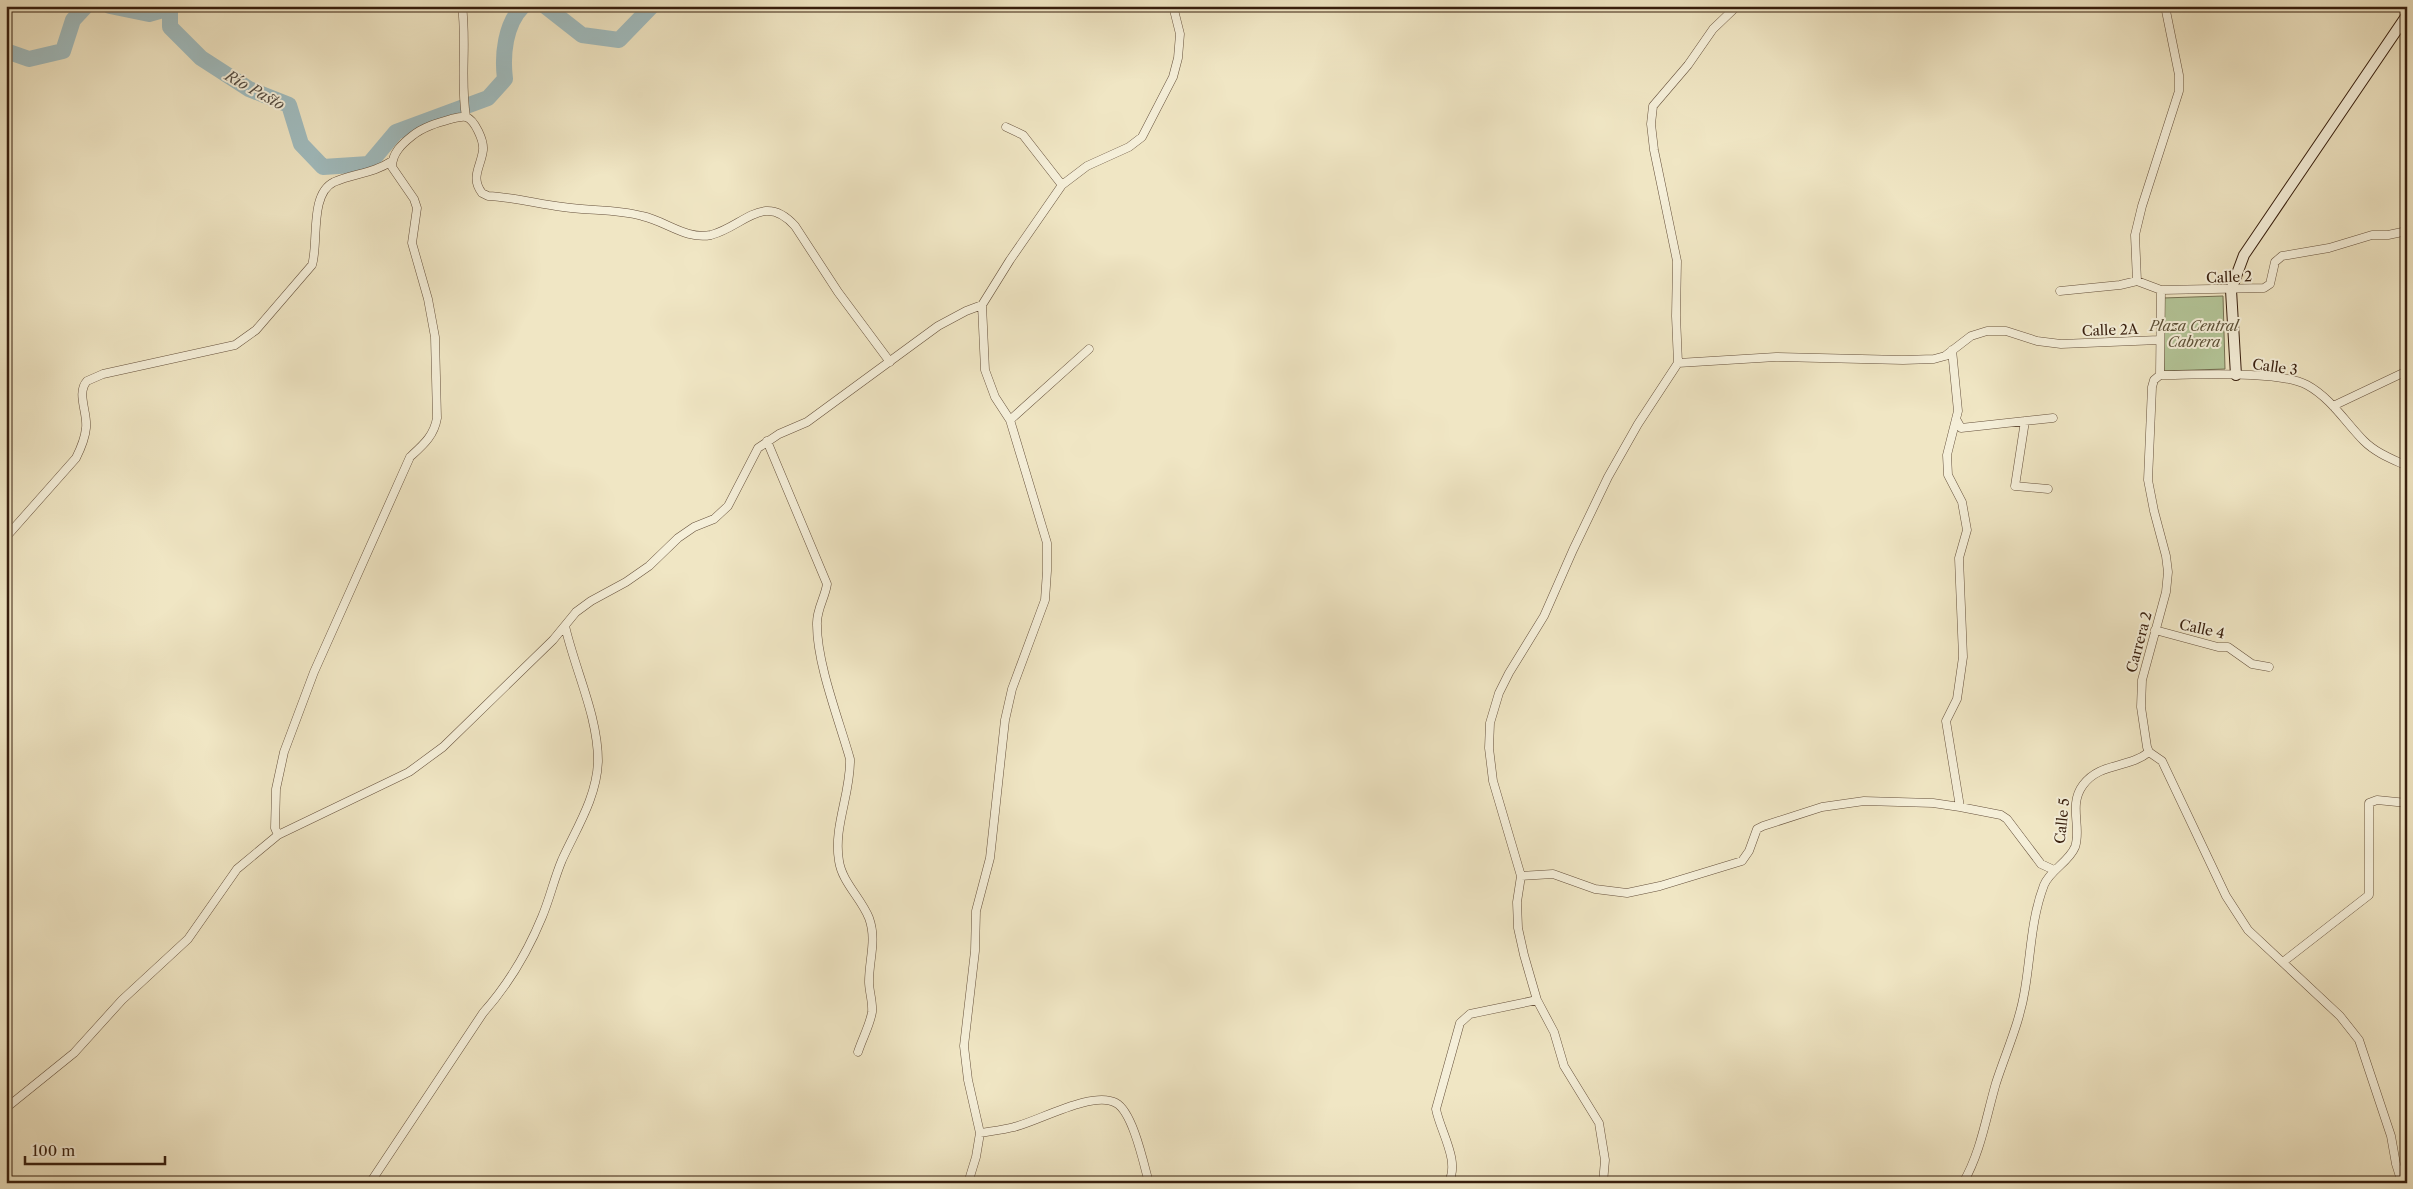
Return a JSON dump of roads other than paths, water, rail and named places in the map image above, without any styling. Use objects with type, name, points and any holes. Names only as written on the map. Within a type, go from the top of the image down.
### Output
[{"type":"street","points":[[462,6],[465,30],[463,96],[465,114],[482,141],[483,150],[475,179],[482,194],[564,207],[643,216],[684,233],[699,236],[712,234],[750,215],[767,210],[776,211],[786,216],[838,292],[890,362]]},
{"type":"street","points":[[968,1183],[980,1133],[968,1080],[964,1046],[975,951],[976,911],[990,858],[1005,720],[1012,689],[1045,600],[1047,571],[1046,543],[1010,420],[994,396],[985,370],[982,305],[1010,260],[1062,186],[1087,166],[1129,147],[1142,136],[1153,120],[1173,76],[1178,58],[1180,34],[1173,6]]},
{"type":"street","points":[[1603,1183],[1605,1160],[1599,1123],[1564,1066],[1554,1032],[1538,1000],[1518,928],[1517,902],[1521,876],[1493,781],[1488,748],[1490,723],[1499,693],[1544,616],[1608,477],[1638,424],[1678,363],[1676,316],[1677,262],[1654,150],[1651,124],[1653,106],[1688,65],[1713,29],[1737,6]]},
{"type":"street","points":[[2060,291],[2120,285],[2137,281],[2135,235],[2142,206],[2179,91],[2179,75],[2165,6]]},
{"type":"street","points":[[2236,375],[2231,290],[2244,255],[2257,233],[2407,15]]},
{"type":"street","points":[[278,835],[275,828],[279,767],[314,672],[410,457],[428,440],[436,424],[435,337],[428,299],[412,243],[417,208],[414,199],[392,167],[392,161],[396,150],[413,135],[432,125],[465,114]]},
{"type":"street","points":[[1006,126],[1023,136],[1062,186]]},
{"type":"street","points":[[6,537],[76,458],[84,444],[86,414],[82,392],[87,381],[104,374],[143,367],[180,356],[228,348],[246,339],[312,265],[316,253],[316,214],[329,185],[371,173],[392,161]]},
{"type":"street","name":"Calle 2","points":[[2137,281],[2161,290],[2264,288],[2270,284],[2275,262],[2282,256],[2329,248],[2372,235],[2388,236],[2407,231]]},
{"type":"street","name":"Carrera 2","points":[[2149,752],[2140,693],[2166,592],[2168,572],[2166,556],[2154,511],[2147,468],[2152,387],[2154,380],[2160,375],[2161,290]]},
{"type":"street","points":[[6,1108],[74,1053],[122,1000],[188,939],[237,869],[278,835],[409,772],[444,748],[565,626],[576,612],[590,601],[626,582],[649,566],[678,538],[714,519],[728,506],[740,485],[749,462],[758,448],[767,441],[807,422],[938,326],[982,305]]},
{"type":"street","name":"Calle 2A","points":[[1678,363],[1776,357],[1919,359],[1945,356],[1970,336],[1987,331],[2006,331],[2037,341],[2061,344],[2159,340]]},
{"type":"street","points":[[1010,420],[1089,349]]},
{"type":"street","points":[[1952,350],[1958,411],[1946,455],[1948,475],[1962,502],[1967,530],[1959,558],[1963,657],[1957,699],[1946,721],[1960,807]]},
{"type":"street","points":[[2333,406],[2407,371]]},
{"type":"street","name":"Calle 3","points":[[2160,375],[2236,375],[2294,380],[2308,386],[2333,406],[2364,441],[2387,457],[2407,466]]},
{"type":"street","points":[[1956,419],[1961,428],[2053,418]]},
{"type":"street","points":[[2024,421],[2015,486],[2048,488]]},
{"type":"street","points":[[767,441],[827,584],[826,593],[819,606],[816,623],[819,648],[850,759],[850,774],[838,840],[838,860],[843,875],[869,918],[873,936],[869,980],[872,1012],[858,1052]]},
{"type":"street","points":[[370,1183],[483,1013],[499,995],[529,943],[542,917],[553,880],[596,784],[598,761],[595,737],[565,626]]},
{"type":"street","name":"Calle 4","points":[[2155,630],[2218,647],[2228,647],[2252,664],[2269,667]]},
{"type":"street","points":[[2149,752],[2162,762],[2226,896],[2240,920],[2340,1016],[2359,1040],[2392,1136],[2396,1164],[2402,1183]]},
{"type":"street","name":"Calle 5","points":[[1962,1183],[1973,1166],[1997,1081],[2017,1022],[2025,991],[2030,936],[2044,884],[2054,870],[2075,848],[2077,795],[2083,784],[2095,772],[2104,768],[2128,764],[2141,759],[2149,752]]},
{"type":"street","points":[[1521,876],[1553,874],[1595,889],[1627,894],[1742,861],[1749,851],[1757,829],[1822,808],[1864,800],[1933,803],[2001,815],[2007,819],[2041,864],[2054,870]]},
{"type":"street","points":[[2283,962],[2369,896],[2369,803],[2377,800],[2407,803]]},
{"type":"street","points":[[1448,1183],[1453,1170],[1452,1160],[1436,1109],[1460,1023],[1470,1014],[1538,1000]]},
{"type":"street","points":[[980,1133],[1015,1127],[1082,1103],[1104,1099],[1118,1103],[1130,1120],[1149,1183]]},
{"type":"waterway","name":"Río Pasto","points":[[6,51],[29,59],[63,51],[73,20],[86,6]]},
{"type":"waterway","name":"Río Pasto","points":[[110,6],[149,14],[170,8],[170,27],[201,58],[249,89],[289,105],[301,144],[323,167],[369,164],[396,132],[488,98],[505,79],[506,40],[512,22],[523,6]]},
{"type":"waterway","name":"Río Pasto","points":[[545,6],[582,35],[619,40],[652,6]]},
{"type":"park label","name":"Plaza Central Cabrera","points":[[2194,334]]}]
